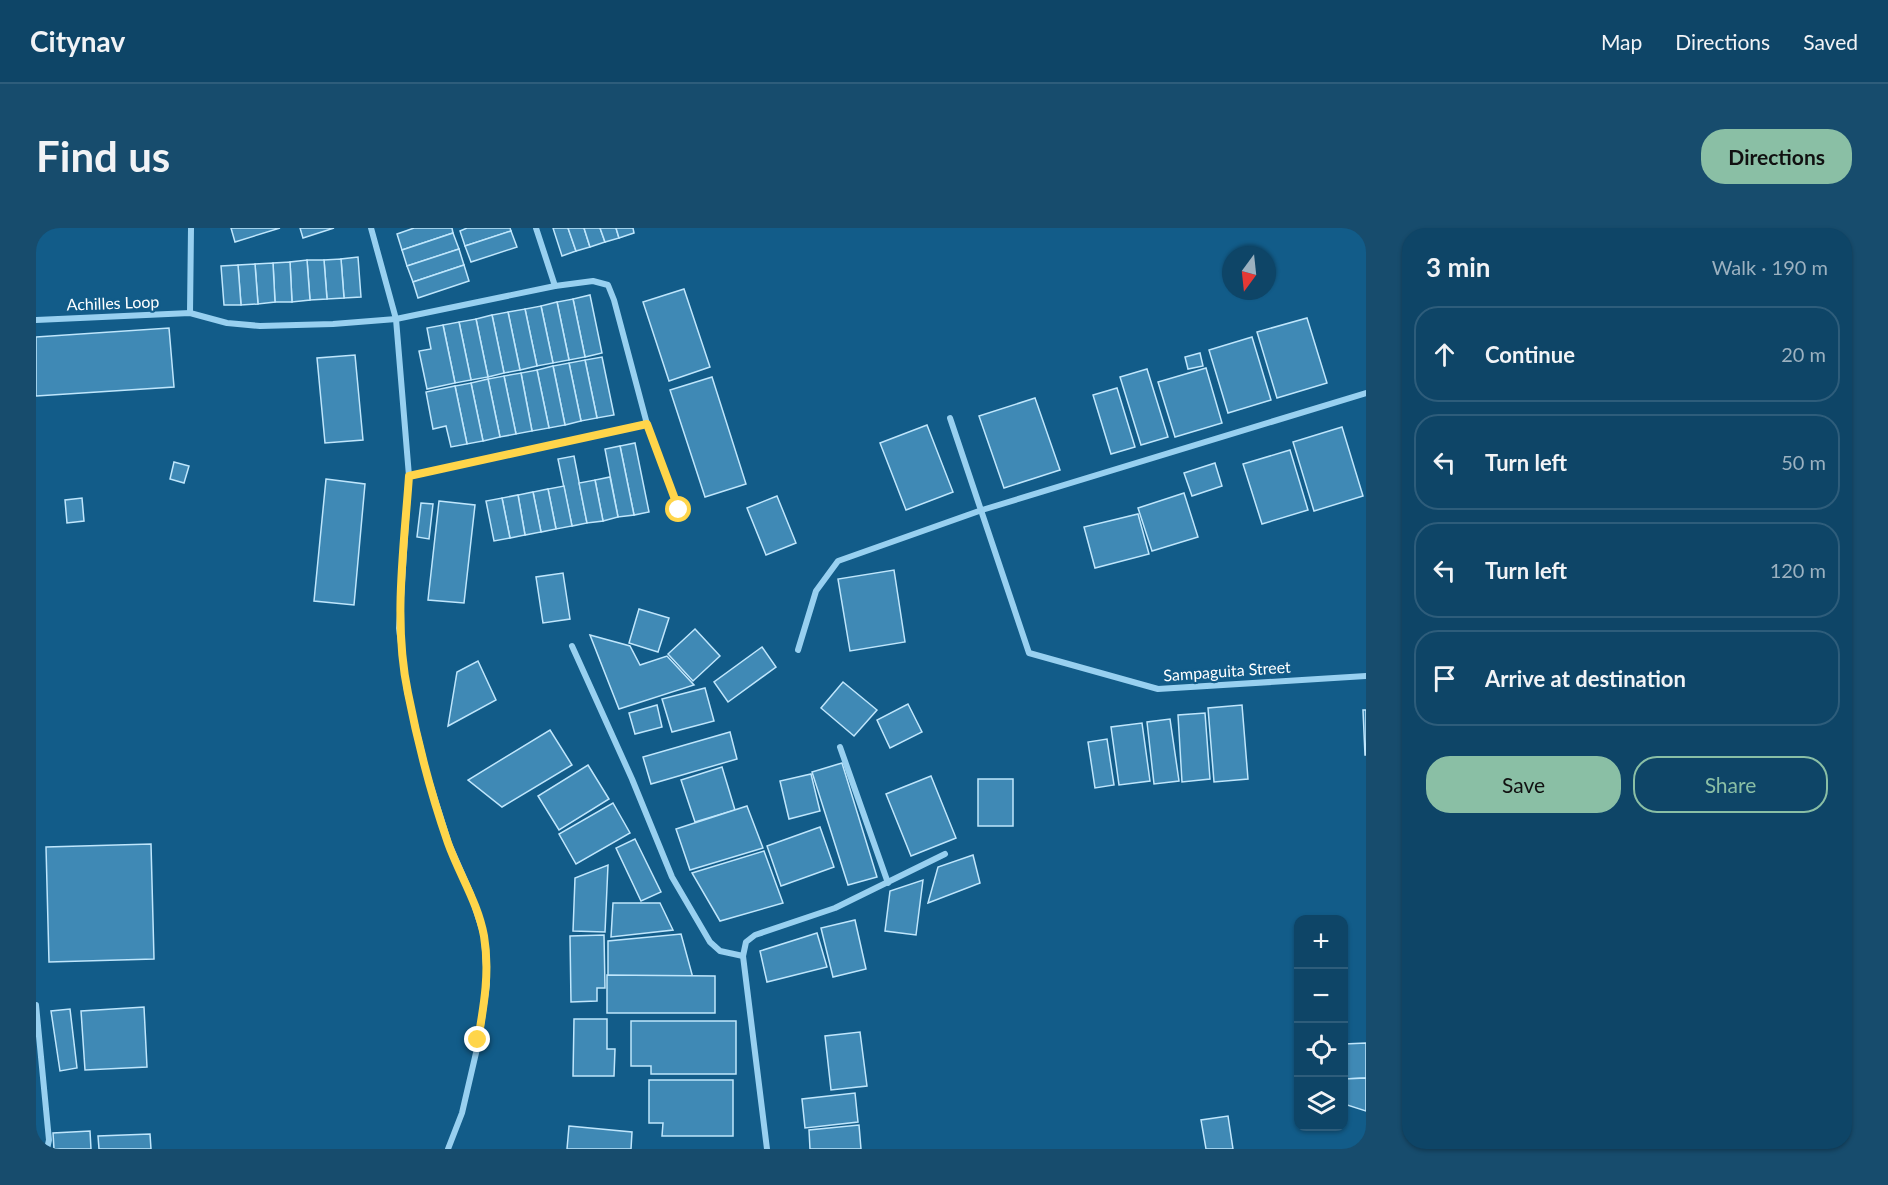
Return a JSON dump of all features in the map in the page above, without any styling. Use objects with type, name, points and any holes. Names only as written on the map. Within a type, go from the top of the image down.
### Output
[{"type":"street","points":[[190,228],[190,313]]},
{"type":"street","points":[[371,228],[396,319],[409,476],[399,628],[407,691],[433,794],[449,844],[471,894],[484,936],[487,984],[478,1040],[462,1113],[448,1149]]},
{"type":"street","points":[[536,228],[555,286]]},
{"type":"street","name":"Achilles Loop","points":[[36,320],[190,313],[217,321],[260,326],[333,324],[396,319],[555,286],[593,281],[608,285],[614,300],[647,424]]},
{"type":"street","points":[[798,650],[816,591],[838,561],[982,510],[1366,393]]},
{"type":"street","points":[[950,418],[982,510]]},
{"type":"street","points":[[409,476],[647,424],[679,510]]},
{"type":"street","name":"Sampaguita Street","points":[[982,510],[1029,653],[1158,689],[1366,676]]},
{"type":"street","points":[[572,646],[632,779],[672,877],[710,942],[720,951],[743,956]]},
{"type":"street","points":[[840,747],[888,883]]},
{"type":"street","points":[[767,1149],[743,956],[746,942],[755,935],[835,908],[945,854]]},
{"type":"street","points":[[36,1005],[49,1140],[47,1149]]},
{"type":"building","points":[[231,228],[280,228],[235,242]]},
{"type":"building","points":[[300,228],[334,228],[303,238]]},
{"type":"building","points":[[414,228],[452,228],[453,233],[402,250],[397,234]]},
{"type":"building","points":[[467,228],[510,228],[511,231],[465,246],[460,231]]},
{"type":"building","points":[[553,228],[568,228],[576,251],[562,256]]},
{"type":"building","points":[[568,228],[584,228],[590,247],[576,251]]},
{"type":"building","points":[[584,228],[600,228],[605,242],[590,247]]},
{"type":"building","points":[[600,228],[616,228],[619,238],[605,242]]},
{"type":"building","points":[[616,228],[633,228],[634,233],[619,238]]},
{"type":"building","points":[[511,231],[517,247],[471,262],[465,246]]},
{"type":"building","points":[[453,233],[459,249],[407,266],[402,250]]},
{"type":"building","points":[[459,249],[464,265],[413,282],[407,266]]},
{"type":"building","points":[[358,257],[361,297],[344,298],[341,259]]},
{"type":"building","points":[[341,259],[344,298],[327,299],[324,260]]},
{"type":"building","points":[[307,260],[324,260],[327,299],[310,300]]},
{"type":"building","points":[[307,260],[310,300],[292,302],[290,262]]},
{"type":"building","points":[[290,262],[292,302],[275,302],[273,263]]},
{"type":"building","points":[[273,263],[275,302],[258,304],[255,264]]},
{"type":"building","points":[[255,264],[258,304],[241,305],[238,265]]},
{"type":"building","points":[[238,265],[241,305],[224,305],[221,266]]},
{"type":"building","points":[[464,265],[469,281],[418,298],[413,282]]},
{"type":"building","points":[[684,289],[710,367],[669,381],[643,302]]},
{"type":"building","points":[[590,295],[602,353],[585,357],[573,299]]},
{"type":"building","points":[[573,299],[585,357],[569,360],[557,302]]},
{"type":"building","points":[[557,302],[569,360],[553,363],[541,306]]},
{"type":"building","points":[[541,306],[553,363],[537,366],[525,309]]},
{"type":"building","points":[[525,309],[537,366],[520,370],[508,312]]},
{"type":"building","points":[[508,312],[520,370],[504,373],[492,315]]},
{"type":"building","points":[[492,315],[504,373],[488,377],[476,319]]},
{"type":"building","points":[[1307,318],[1327,383],[1277,398],[1257,332]]},
{"type":"building","points":[[476,319],[488,377],[471,380],[459,322]]},
{"type":"building","points":[[459,322],[471,380],[455,383],[443,325]]},
{"type":"building","points":[[443,325],[455,383],[427,389],[419,351],[431,349],[427,328]]},
{"type":"building","points":[[169,328],[174,387],[36,396],[36,337]]},
{"type":"building","points":[[1252,337],[1271,400],[1228,413],[1209,350]]},
{"type":"building","points":[[1200,353],[1203,366],[1188,369],[1185,357]]},
{"type":"building","points":[[355,355],[363,440],[325,443],[317,358]]},
{"type":"building","points":[[602,357],[614,415],[597,418],[585,360]]},
{"type":"building","points":[[585,360],[597,418],[581,421],[569,363]]},
{"type":"building","points":[[569,363],[581,421],[565,425],[553,366]]},
{"type":"building","points":[[553,366],[565,425],[549,428],[537,370]]},
{"type":"building","points":[[1206,368],[1222,423],[1175,437],[1158,382]]},
{"type":"building","points":[[1147,369],[1168,437],[1141,445],[1120,377]]},
{"type":"building","points":[[537,370],[549,428],[532,431],[521,373]]},
{"type":"building","points":[[521,373],[532,431],[516,434],[504,376]]},
{"type":"building","points":[[504,376],[516,434],[500,437],[488,379]]},
{"type":"building","points":[[712,377],[746,484],[705,497],[670,390]]},
{"type":"building","points":[[488,379],[500,437],[483,441],[471,383]]},
{"type":"building","points":[[471,383],[483,441],[467,444],[455,386]]},
{"type":"building","points":[[455,386],[467,444],[451,447],[446,426],[433,429],[426,392]]},
{"type":"building","points":[[1117,388],[1135,447],[1111,454],[1093,395]]},
{"type":"building","points":[[1035,398],[1060,470],[1004,488],[979,416]]},
{"type":"building","points":[[927,425],[953,492],[906,510],[880,443]]},
{"type":"building","points":[[1342,427],[1363,496],[1314,511],[1293,442]]},
{"type":"building","points":[[635,443],[649,512],[634,515],[620,446]]},
{"type":"building","points":[[620,446],[634,515],[618,517],[605,449]]},
{"type":"building","points":[[1290,450],[1308,510],[1262,524],[1243,464]]},
{"type":"building","points":[[574,456],[587,523],[572,526],[558,459]]},
{"type":"building","points":[[174,462],[189,466],[184,483],[170,479]]},
{"type":"building","points":[[1215,463],[1222,486],[1192,496],[1184,473]]},
{"type":"building","points":[[610,477],[618,517],[603,521],[595,480]]},
{"type":"building","points":[[326,479],[365,484],[354,605],[314,601]]},
{"type":"building","points":[[595,480],[603,521],[587,523],[579,483]]},
{"type":"building","points":[[564,486],[572,526],[556,529],[548,489]]},
{"type":"building","points":[[548,489],[556,529],[541,532],[533,492]]},
{"type":"building","points":[[533,492],[541,532],[525,535],[518,495]]},
{"type":"building","points":[[1184,493],[1198,537],[1152,551],[1138,508]]},
{"type":"building","points":[[518,495],[525,535],[510,538],[502,498]]},
{"type":"building","points":[[777,496],[796,543],[766,555],[747,508]]},
{"type":"building","points":[[82,498],[84,521],[67,523],[65,500]]},
{"type":"building","points":[[502,498],[510,538],[494,541],[486,501]]},
{"type":"building","points":[[439,501],[475,505],[464,603],[428,600]]},
{"type":"building","points":[[421,503],[433,504],[429,539],[417,537]]},
{"type":"building","points":[[1138,514],[1149,554],[1095,568],[1084,527]]},
{"type":"building","points":[[894,570],[905,642],[850,651],[838,579]]},
{"type":"building","points":[[563,573],[570,619],[543,623],[536,577]]},
{"type":"building","points":[[639,609],[669,618],[658,652],[629,643]]},
{"type":"building","points":[[695,629],[720,656],[693,681],[668,654]]},
{"type":"building","points":[[590,635],[630,646],[640,665],[667,656],[694,685],[619,709]]},
{"type":"building","points":[[762,647],[776,667],[728,702],[714,682]]},
{"type":"building","points":[[478,661],[496,700],[448,726],[457,672]]},
{"type":"building","points":[[843,682],[877,710],[854,736],[821,708]]},
{"type":"building","points":[[705,688],[714,721],[672,732],[662,699]]},
{"type":"building","points":[[908,704],[922,732],[890,748],[877,720]]},
{"type":"building","points":[[657,705],[662,727],[635,734],[629,713]]},
{"type":"building","points":[[1242,705],[1248,779],[1214,782],[1208,708]]},
{"type":"building","points":[[1363,710],[1366,710],[1366,755],[1365,755]]},
{"type":"building","points":[[1205,713],[1210,779],[1182,782],[1178,715]]},
{"type":"building","points":[[1170,719],[1179,781],[1154,784],[1147,722]]},
{"type":"building","points":[[1142,723],[1150,781],[1119,785],[1111,727]]},
{"type":"building","points":[[550,730],[572,765],[502,807],[468,780]]},
{"type":"building","points":[[730,732],[737,759],[651,784],[643,757]]},
{"type":"building","points":[[1107,739],[1114,785],[1095,788],[1088,742]]},
{"type":"building","points":[[842,763],[877,877],[848,885],[812,772]]},
{"type":"building","points":[[588,765],[609,799],[559,830],[538,796]]},
{"type":"building","points":[[722,767],[735,810],[695,822],[681,780]]},
{"type":"building","points":[[811,774],[820,811],[789,819],[780,781]]},
{"type":"building","points":[[931,776],[956,838],[911,856],[886,794]]},
{"type":"building","points":[[978,779],[1013,779],[1013,826],[978,826]]},
{"type":"building","points":[[613,803],[630,833],[576,864],[559,834]]},
{"type":"building","points":[[747,806],[763,848],[690,870],[676,829]]},
{"type":"building","points":[[820,827],[834,867],[781,886],[767,846]]},
{"type":"building","points":[[635,839],[661,892],[641,901],[616,848]]},
{"type":"building","points":[[151,844],[154,959],[49,962],[46,847]]},
{"type":"building","points":[[764,851],[783,903],[720,921],[692,873]]},
{"type":"building","points":[[973,855],[980,883],[928,903],[938,867]]},
{"type":"building","points":[[608,865],[605,932],[573,931],[575,878]]},
{"type":"building","points":[[923,880],[916,935],[885,931],[890,891]]},
{"type":"building","points":[[613,903],[660,903],[673,930],[611,937]]},
{"type":"building","points":[[855,920],[866,969],[833,977],[821,928]]},
{"type":"building","points":[[817,933],[827,967],[767,982],[760,951]]},
{"type":"building","points":[[681,934],[693,978],[608,980],[608,941]]},
{"type":"building","points":[[604,935],[605,988],[597,988],[597,1001],[571,1002],[570,936]]},
{"type":"building","points":[[607,975],[715,976],[715,1013],[607,1013]]},
{"type":"building","points":[[144,1007],[147,1067],[85,1070],[81,1011]]},
{"type":"building","points":[[70,1009],[77,1068],[60,1071],[51,1011]]},
{"type":"building","points":[[574,1019],[607,1019],[607,1049],[615,1049],[614,1076],[573,1076]]},
{"type":"building","points":[[631,1021],[736,1021],[736,1074],[651,1074],[651,1066],[631,1066]]},
{"type":"building","points":[[860,1032],[867,1086],[831,1090],[825,1036]]},
{"type":"building","points":[[1366,1043],[1366,1078],[1348,1079],[1348,1044]]},
{"type":"building","points":[[1366,1078],[1366,1111],[1348,1105],[1348,1079]]},
{"type":"building","points":[[649,1080],[733,1080],[733,1136],[662,1136],[663,1123],[649,1123]]},
{"type":"building","points":[[855,1093],[858,1122],[805,1128],[802,1099]]},
{"type":"building","points":[[1228,1116],[1233,1149],[1206,1149],[1201,1120]]},
{"type":"building","points":[[859,1125],[861,1149],[810,1149],[809,1130]]},
{"type":"building","points":[[569,1126],[632,1132],[631,1149],[567,1149]]},
{"type":"building","points":[[90,1131],[91,1149],[54,1149],[53,1133]]},
{"type":"building","points":[[150,1134],[151,1149],[99,1149],[98,1136]]},
{"type":"route","points":[[478,1040],[487,984],[484,936],[471,894],[449,844],[427,774],[407,691],[399,628],[409,476],[647,424],[679,510]]}]
